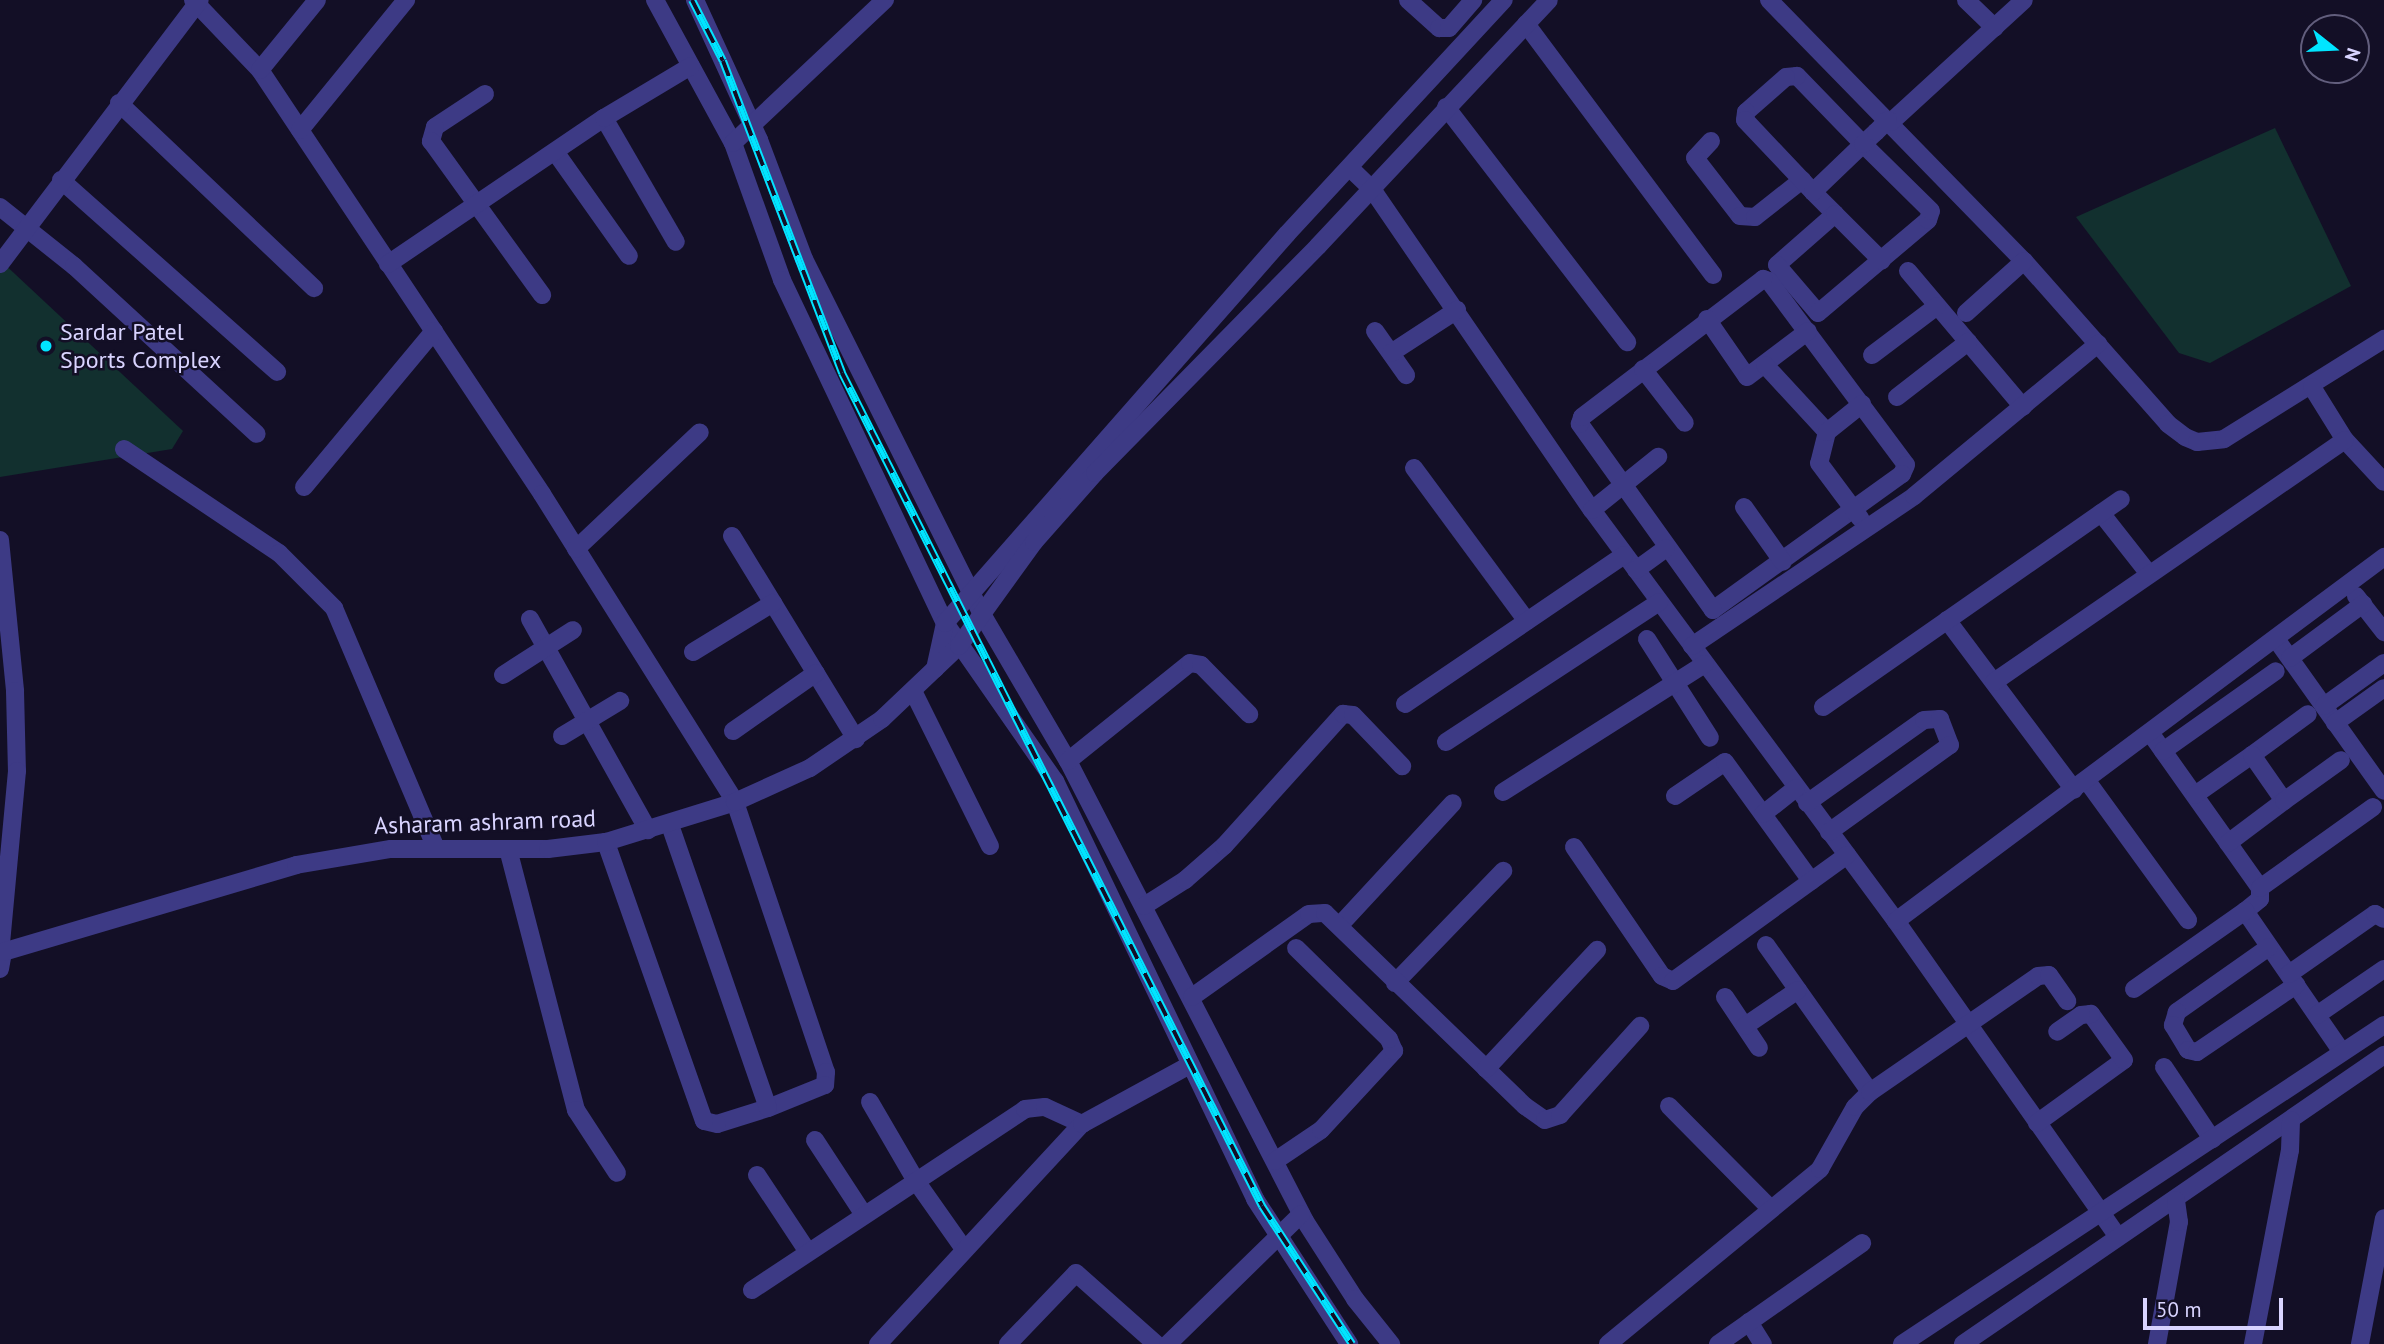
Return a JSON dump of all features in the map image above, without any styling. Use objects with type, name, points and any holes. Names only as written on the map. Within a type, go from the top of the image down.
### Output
[{"type":"street","points":[[260,70],[317,0]]},
{"type":"street","points":[[300,130],[406,0]]},
{"type":"street","points":[[655,0],[733,144],[782,280],[945,623],[1055,781],[1188,1066],[1255,1199],[1349,1344]]},
{"type":"street","points":[[695,0],[752,125],[804,260],[982,614],[1068,761],[1192,997],[1301,1214],[1355,1299],[1391,1344]]},
{"type":"street","points":[[733,144],[884,0]]},
{"type":"street","points":[[1408,0],[1439,28],[1449,28],[1473,0]]},
{"type":"street","points":[[935,669],[945,623],[1287,233],[1351,169],[1504,0]]},
{"type":"street","name":"Asharam ashram road","points":[[1,958],[296,866],[365,852],[436,848],[508,849],[606,842],[670,825],[735,802],[810,768],[856,739],[913,691],[959,646],[1034,542],[1095,473],[1372,189],[1549,0]]},
{"type":"street","points":[[1769,0],[2024,261],[2168,425],[2197,442],[2224,439],[2312,387],[2384,339]]},
{"type":"street","points":[[1966,0],[1995,28]]},
{"type":"street","points":[[1710,141],[1695,158],[1740,216],[1755,217],[1807,186],[1863,144],[2024,0]]},
{"type":"street","points":[[0,264],[196,1],[260,70],[576,549],[735,802],[827,1077],[820,1089],[717,1124],[705,1121],[699,1114],[606,842]]},
{"type":"street","points":[[1526,24],[1713,275]]},
{"type":"street","points":[[388,264],[556,153],[604,118],[691,66]]},
{"type":"street","points":[[1835,214],[1778,262],[1814,311],[1824,311],[1882,261],[1932,214],[1797,76],[1789,75],[1744,116],[1807,186],[1835,214],[1882,261]]},
{"type":"street","points":[[485,94],[435,127],[430,137],[542,295]]},
{"type":"street","points":[[119,103],[314,288]]},
{"type":"street","points":[[1447,107],[1627,342]]},
{"type":"street","points":[[604,118],[676,242]]},
{"type":"street","points":[[556,153],[629,256]]},
{"type":"street","points":[[1351,169],[1372,189],[1624,555],[1896,921],[2117,1236]]},
{"type":"street","points":[[61,180],[277,372]]},
{"type":"street","points":[[0,207],[25,230],[74,266],[257,434]]},
{"type":"street","points":[[1966,313],[2024,261]]},
{"type":"street","points":[[1908,271],[2023,407]]},
{"type":"street","points":[[1763,279],[1808,331],[1906,465],[1902,474],[1713,610],[1581,428],[1580,420],[1707,319],[1763,279]]},
{"type":"street","points":[[1872,355],[1937,306]]},
{"type":"street","points":[[1391,353],[1457,310]]},
{"type":"street","points":[[1707,319],[1747,377],[1808,331]]},
{"type":"street","points":[[304,487],[434,331]]},
{"type":"street","points":[[1376,331],[1406,375]]},
{"type":"street","points":[[1897,397],[1968,342]]},
{"type":"street","points":[[1692,646],[1914,496],[2098,344]]},
{"type":"street","points":[[1765,365],[1827,432]]},
{"type":"street","points":[[1643,369],[1685,423]]},
{"type":"street","points":[[2312,387],[2344,440],[2384,482]]},
{"type":"street","points":[[1862,404],[1827,432],[1819,463],[1867,528]]},
{"type":"street","points":[[576,549],[700,432]]},
{"type":"street","points":[[1994,682],[2344,440]]},
{"type":"street","points":[[124,449],[279,552],[334,608],[357,654],[436,848]]},
{"type":"street","points":[[1592,510],[1658,457]]},
{"type":"street","points":[[1414,468],[1527,621]]},
{"type":"street","points":[[1823,707],[2121,499]]},
{"type":"street","points":[[1744,507],[1783,562]]},
{"type":"street","points":[[2101,513],[2149,574]]},
{"type":"street","points":[[732,536],[856,739]]},
{"type":"street","points":[[0,540],[14,679],[16,771],[1,958]]},
{"type":"street","points":[[1636,570],[1666,548]]},
{"type":"street","points":[[1405,704],[1624,555]]},
{"type":"street","points":[[1896,921],[2151,734],[2384,556]]},
{"type":"street","points":[[2347,585],[2384,632]]},
{"type":"street","points":[[1446,742],[1659,602]]},
{"type":"street","points":[[693,652],[773,603]]},
{"type":"street","points":[[2290,658],[2363,604]]},
{"type":"street","points":[[530,619],[648,831]]},
{"type":"street","points":[[1947,620],[1994,682],[2188,920]]},
{"type":"street","points":[[503,675],[573,630]]},
{"type":"street","points":[[1647,639],[1710,738]]},
{"type":"street","points":[[2276,639],[2290,658],[2316,710],[2335,723],[2384,791]]},
{"type":"street","points":[[1068,761],[1190,663],[1201,665],[1249,714]]},
{"type":"street","points":[[2195,795],[2384,663]]},
{"type":"street","points":[[1503,792],[1705,664]]},
{"type":"street","points":[[2163,751],[2276,671]]},
{"type":"street","points":[[733,731],[816,673]]},
{"type":"street","points":[[2335,723],[2384,688]]},
{"type":"street","points":[[913,691],[990,846]]},
{"type":"street","points":[[562,736],[620,701]]},
{"type":"street","points":[[1144,906],[1185,880],[1224,846],[1343,714],[1353,715],[1402,766]]},
{"type":"street","points":[[1763,814],[1802,796],[1924,720],[1940,719],[1950,745],[1829,832]]},
{"type":"street","points":[[2134,989],[2260,899],[2260,888],[2151,734]]},
{"type":"street","points":[[2252,755],[2284,801]]},
{"type":"street","points":[[2228,843],[2341,760]]},
{"type":"street","points":[[1675,796],[1725,762],[1811,881]]},
{"type":"street","points":[[1340,925],[1453,803]]},
{"type":"street","points":[[2260,888],[2373,807]]},
{"type":"street","points":[[670,825],[768,1108]]},
{"type":"street","points":[[1574,846],[1662,976],[1673,981],[1847,855]]},
{"type":"street","points":[[508,849],[576,1110],[617,1173]]},
{"type":"street","points":[[1395,983],[1503,871]]},
{"type":"street","points":[[2245,911],[2342,1052]]},
{"type":"street","points":[[1192,997],[1310,914],[1325,914],[1340,925],[1395,983],[1525,1106],[1553,1120],[1640,1027]]},
{"type":"street","points":[[2269,947],[2177,1012],[2173,1025],[2188,1050],[2197,1052],[2375,914],[2384,919]]},
{"type":"street","points":[[1766,945],[1870,1092]]},
{"type":"street","points":[[1275,1161],[1321,1130],[1394,1051],[1389,1039],[1296,948]]},
{"type":"street","points":[[1486,1069],[1597,950]]},
{"type":"street","points":[[2317,1015],[2384,969]]},
{"type":"street","points":[[1608,1344],[1820,1170],[1855,1107],[1870,1092],[1967,1022],[2038,976],[2049,975],[2067,1001]]},
{"type":"street","points":[[1745,1026],[1798,990]]},
{"type":"street","points":[[1725,997],[1759,1048]]},
{"type":"street","points":[[2037,1123],[2124,1060],[2091,1014],[2081,1015],[2057,1031]]},
{"type":"street","points":[[1902,1344],[2384,1025]]},
{"type":"street","points":[[1963,1344],[2384,1055]]},
{"type":"street","points":[[2169,1064],[2216,1135]]},
{"type":"street","points":[[878,1344],[1082,1124],[1188,1066]]},
{"type":"street","points":[[870,1102],[916,1181],[964,1249]]},
{"type":"street","points":[[1670,1106],[1772,1209]]},
{"type":"street","points":[[752,1290],[1025,1108],[1045,1107],[1082,1124]]},
{"type":"street","points":[[2253,1344],[2290,1150],[2291,1119]]},
{"type":"street","points":[[815,1140],[864,1215]]},
{"type":"street","points":[[757,1175],[808,1252]]},
{"type":"street","points":[[2157,1344],[2179,1222],[2176,1200]]},
{"type":"street","points":[[1168,1344],[1301,1214]]},
{"type":"street","points":[[2360,1344],[2384,1218]]},
{"type":"street","points":[[1718,1344],[1862,1244]]},
{"type":"street","points":[[1009,1344],[1076,1273],[1156,1344]]},
{"type":"street","points":[[1749,1322],[1763,1344]]},
{"type":"green space","points":[[2275,128],[2351,286],[2210,363],[2179,353],[2076,217]]},
{"type":"green space","name":"Sardar Patel Sports Complex","points":[[0,260],[183,431],[172,449],[0,477]]},
{"type":"railway","points":[[692,0],[723,61],[842,373],[1262,1206],[1352,1344]]},
{"type":"place","name":"Sardar Patel Sports Complex","points":[[46,346]]}]
